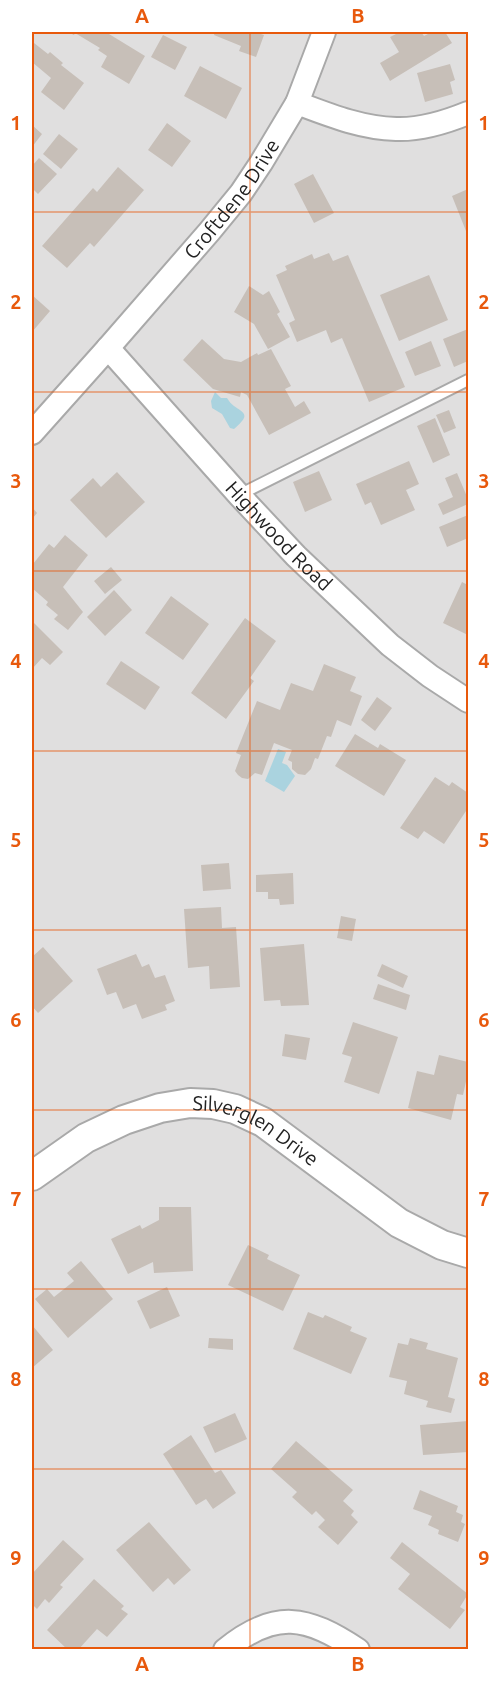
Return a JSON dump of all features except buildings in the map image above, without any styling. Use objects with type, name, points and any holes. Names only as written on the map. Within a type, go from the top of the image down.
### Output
[{"type":"street","name":"Croftdene Drive","points":[[32,433],[209,232],[240,193],[297,103],[324,32]]},
{"type":"street","points":[[297,103],[365,126],[397,130],[451,120],[468,113]]},
{"type":"street","name":"Highwood Road","points":[[108,348],[296,556],[390,645],[430,676],[468,701]]},
{"type":"street","name":"Silverglen Drive","points":[[32,1176],[86,1138],[124,1120],[160,1108],[190,1103],[213,1104],[235,1109],[262,1122],[399,1223],[442,1245],[468,1253]]},
{"type":"street","points":[[225,1650],[241,1637],[266,1624],[291,1621],[314,1625],[358,1650]]},
{"type":"lane","points":[[239,495],[468,380]]},
{"type":"shaded area","points":[[32,32],[468,32],[468,1649],[32,1650]]},
{"type":"water","points":[[215,392],[221,398],[227,398],[244,414],[244,418],[234,429],[230,428],[222,414],[212,408],[211,401]]},
{"type":"water","points":[[278,749],[286,752],[282,763],[287,765],[295,776],[284,792],[265,781]]}]
